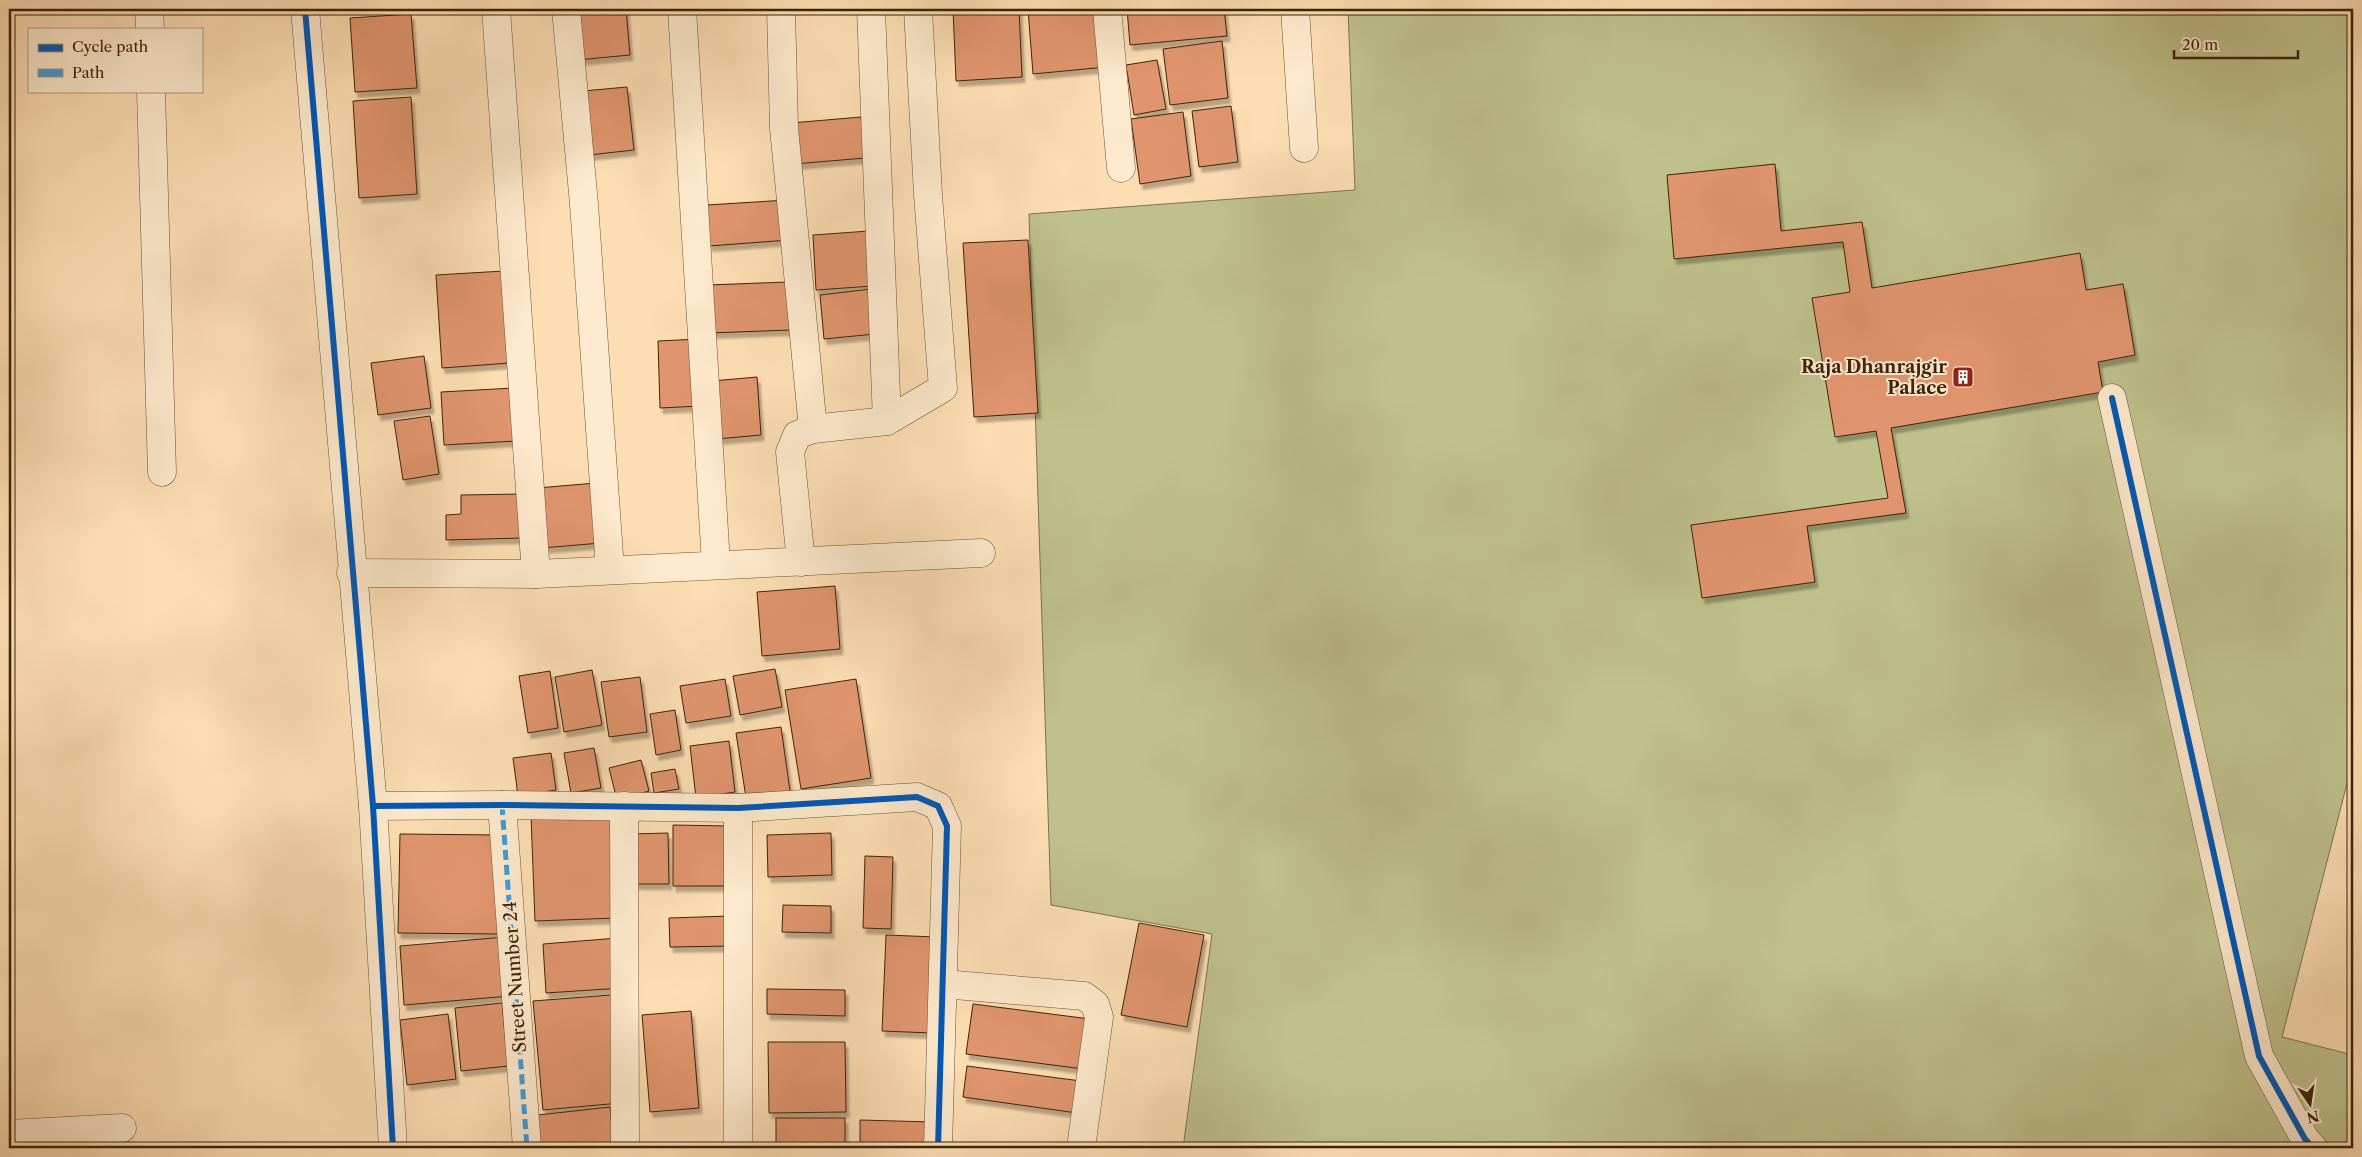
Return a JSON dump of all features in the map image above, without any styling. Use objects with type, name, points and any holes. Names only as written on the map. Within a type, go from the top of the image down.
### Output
[{"type":"street","points":[[149,9],[150,28]]},
{"type":"street","points":[[305,9],[351,573],[373,806],[393,1148]]},
{"type":"street","points":[[496,9],[536,574]]},
{"type":"street","points":[[566,9],[584,204],[610,569]]},
{"type":"street","points":[[682,9],[716,564]]},
{"type":"street","points":[[781,9],[784,128],[813,429]]},
{"type":"street","points":[[871,9],[887,421]]},
{"type":"street","points":[[801,562],[790,452],[797,435],[813,429],[887,421],[943,388],[928,195],[918,9]]},
{"type":"street","points":[[1106,9],[1121,168]]},
{"type":"street","points":[[1295,9],[1304,148]]},
{"type":"street","points":[[151,92],[162,472]]},
{"type":"street","points":[[2112,398],[2259,1056],[2305,1139],[2313,1148]]},
{"type":"street","points":[[351,573],[536,574],[610,569],[981,553]]},
{"type":"street","points":[[373,806],[502,805],[738,808],[916,797],[938,806],[947,826],[938,1148]]},
{"type":"street","name":"Street Number 24","points":[[502,805],[527,1148]]},
{"type":"street","points":[[624,806],[625,1148]]},
{"type":"street","points":[[738,808],[738,1148]]},
{"type":"street","points":[[943,984],[1084,996],[1095,1004],[1099,1018],[1081,1148]]},
{"type":"street","points":[[9,1134],[122,1128]]},
{"type":"green space","points":[[1348,9],[2353,9],[2353,760],[2282,1037],[2353,1055],[2353,1148],[1183,1148],[1212,934],[1051,905],[1029,214],[1355,190]]},
{"type":"building","points":[[573,9],[626,9],[630,55],[577,60]]},
{"type":"building","points":[[953,9],[1019,9],[1022,77],[956,81]]},
{"type":"building","points":[[1028,9],[1101,9],[1106,67],[1033,74]]},
{"type":"building","points":[[1127,9],[1224,9],[1227,36],[1130,45]]},
{"type":"building","points":[[411,14],[417,88],[355,92],[350,18]]},
{"type":"building","points":[[1222,41],[1228,98],[1170,105],[1163,49]]},
{"type":"building","points":[[1157,60],[1166,109],[1134,115],[1126,65]]},
{"type":"building","points":[[627,87],[634,150],[589,155],[583,91]]},
{"type":"building","points":[[411,97],[417,194],[359,198],[353,101]]},
{"type":"building","points":[[1231,106],[1238,162],[1199,167],[1192,111]]},
{"type":"building","points":[[1183,112],[1191,176],[1140,184],[1131,119]]},
{"type":"building","points":[[861,117],[865,158],[794,164],[791,123]]},
{"type":"building","name":"Raja Dhanrajgir Palace","points":[[1775,164],[1781,231],[1862,222],[1872,288],[2080,253],[2086,290],[2123,284],[2135,355],[2098,362],[2103,392],[1891,428],[1906,513],[1807,526],[1815,582],[1702,598],[1691,525],[1888,498],[1876,431],[1835,437],[1812,298],[1850,292],[1843,242],[1674,259],[1667,175]]},
{"type":"building","points":[[787,200],[789,240],[709,246],[707,205]]},
{"type":"building","points":[[869,231],[873,286],[816,290],[813,235]]},
{"type":"building","points":[[1028,240],[1038,413],[974,417],[963,243]]},
{"type":"building","points":[[504,271],[510,363],[442,368],[436,275]]},
{"type":"building","points":[[788,282],[790,330],[710,333],[708,285]]},
{"type":"building","points":[[871,289],[875,334],[824,339],[820,295]]},
{"type":"building","points":[[699,339],[701,406],[660,408],[658,341]]},
{"type":"building","points":[[424,356],[431,408],[378,415],[371,363]]},
{"type":"building","points":[[757,377],[761,435],[717,439],[712,381]]},
{"type":"building","points":[[514,388],[516,441],[444,445],[441,392]]},
{"type":"building","points":[[430,416],[439,474],[403,480],[394,421]]},
{"type":"building","points":[[596,483],[601,543],[542,548],[537,488]]},
{"type":"building","points":[[522,494],[523,538],[446,540],[446,515],[461,514],[461,495]]},
{"type":"building","points":[[835,586],[840,649],[762,656],[757,592]]},
{"type":"building","points":[[775,669],[782,707],[740,715],[733,676]]},
{"type":"building","points":[[592,670],[602,725],[564,732],[555,677]]},
{"type":"building","points":[[550,671],[558,728],[528,733],[519,676]]},
{"type":"building","points":[[640,677],[647,732],[609,737],[601,682]]},
{"type":"building","points":[[725,679],[731,716],[686,723],[680,686]]},
{"type":"building","points":[[856,679],[871,778],[801,789],[785,690]]},
{"type":"building","points":[[675,710],[681,750],[656,755],[650,714]]},
{"type":"building","points":[[781,727],[790,791],[746,798],[736,733]]},
{"type":"building","points":[[729,741],[735,792],[696,798],[690,746]]},
{"type":"building","points":[[594,748],[601,788],[571,793],[564,753]]},
{"type":"building","points":[[551,753],[556,790],[518,796],[513,758]]},
{"type":"building","points":[[641,760],[649,791],[617,800],[609,768]]},
{"type":"building","points":[[675,769],[679,789],[654,793],[651,773]]},
{"type":"building","points":[[612,813],[616,918],[535,921],[531,816]]},
{"type":"building","points":[[673,825],[730,826],[730,886],[673,886]]},
{"type":"building","points":[[668,833],[669,884],[632,884],[631,834]]},
{"type":"building","points":[[831,833],[832,875],[768,877],[767,835]]},
{"type":"building","points":[[400,834],[500,835],[499,934],[398,933]]},
{"type":"building","points":[[865,856],[893,857],[891,929],[863,928]]},
{"type":"building","points":[[783,905],[831,906],[831,933],[782,932]]},
{"type":"building","points":[[730,916],[731,946],[670,947],[669,918]]},
{"type":"building","points":[[1139,923],[1204,935],[1187,1027],[1121,1015]]},
{"type":"building","points":[[886,935],[936,937],[932,1033],[882,1031]]},
{"type":"building","points":[[505,937],[510,996],[404,1005],[400,946]]},
{"type":"building","points":[[618,938],[622,988],[546,993],[543,944]]},
{"type":"building","points":[[767,989],[845,990],[845,1016],[767,1014]]},
{"type":"building","points":[[611,995],[620,1103],[543,1110],[533,1001]]},
{"type":"building","points":[[502,1003],[508,1066],[461,1071],[455,1008]]},
{"type":"building","points":[[973,1004],[1090,1019],[1084,1069],[966,1054]]},
{"type":"building","points":[[691,1011],[699,1108],[650,1112],[642,1015]]},
{"type":"building","points":[[448,1014],[456,1079],[407,1085],[400,1020]]},
{"type":"building","points":[[768,1042],[845,1042],[846,1112],[769,1113]]},
{"type":"building","points":[[967,1066],[1081,1081],[1077,1113],[963,1097]]},
{"type":"building","points":[[610,1107],[614,1148],[533,1148],[529,1116]]},
{"type":"building","points":[[776,1118],[845,1118],[845,1148],[776,1148]]},
{"type":"building","points":[[860,1120],[932,1122],[931,1148],[860,1148]]},
{"type":"marked path","points":[[502,805],[527,1148]]},
{"type":"cycle path","points":[[305,9],[373,806],[393,1148]]},
{"type":"cycle path","points":[[2112,398],[2259,1056],[2305,1139],[2313,1148]]},
{"type":"cycle path","points":[[373,806],[502,805],[738,808],[917,797],[938,806],[947,826],[938,1148]]},
{"type":"place","name":"Raja Dhanrajgir Palace","points":[[1963,377]]}]
